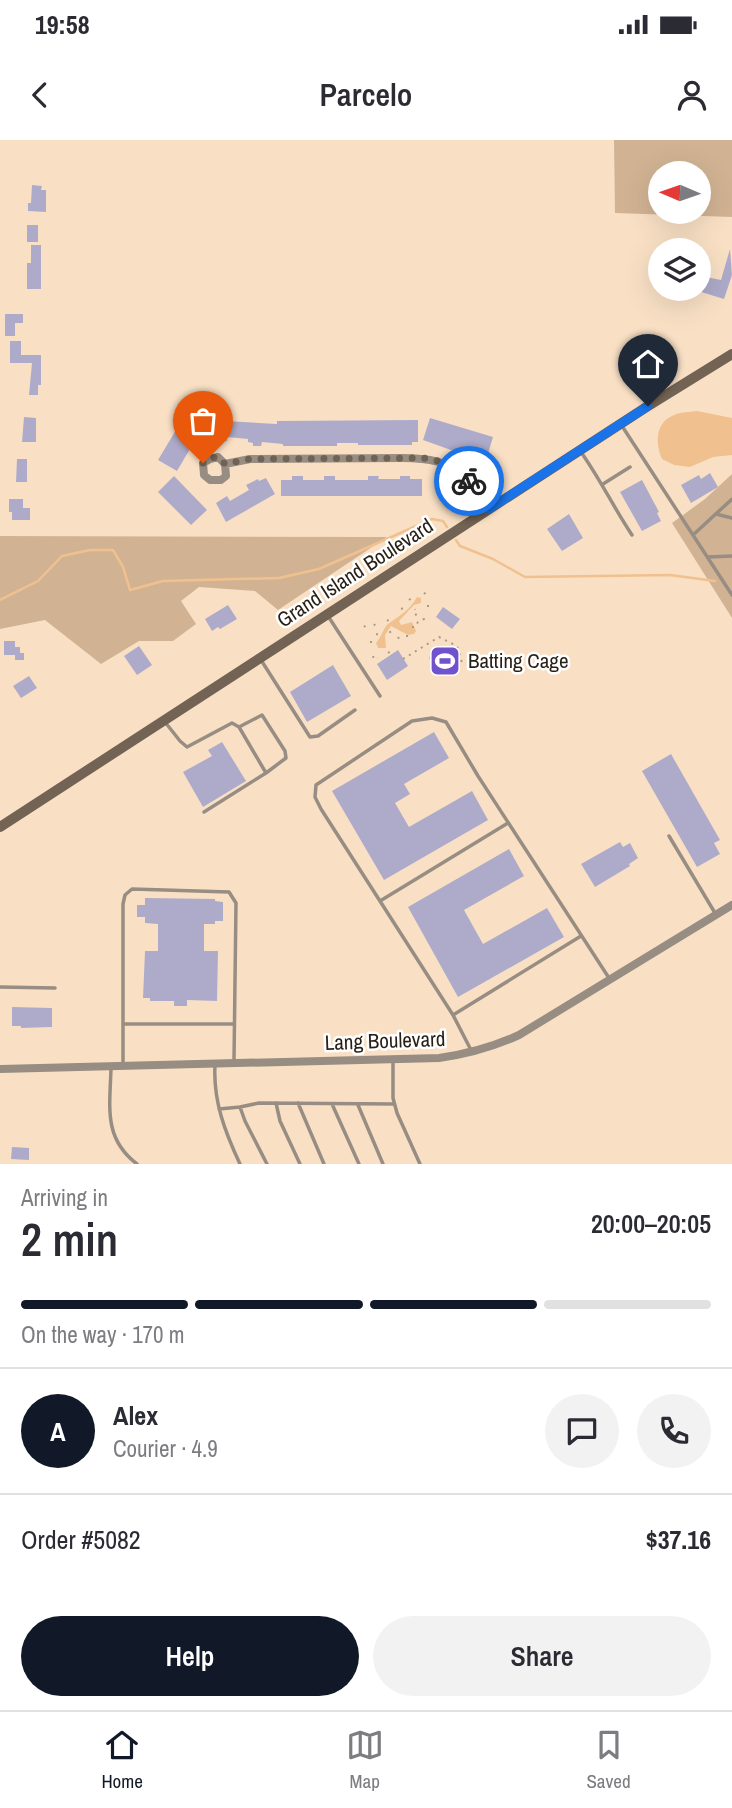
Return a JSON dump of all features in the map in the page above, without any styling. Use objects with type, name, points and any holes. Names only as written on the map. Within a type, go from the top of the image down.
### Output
[{"type":"main road","name":"Grand Island Boulevard","points":[[0,827],[732,354]]},
{"type":"street","points":[[225,464],[250,459],[424,458],[443,462],[474,478],[489,509]]},
{"type":"street","name":"Lang Boulevard","points":[[0,1069],[439,1058],[472,1052],[519,1035],[732,905]]},
{"type":"lane","points":[[621,424],[732,595]]},
{"type":"lane","points":[[580,450],[632,535]]},
{"type":"lane","points":[[603,484],[630,467]]},
{"type":"lane","points":[[693,535],[732,499]]},
{"type":"lane","points":[[716,514],[732,518]]},
{"type":"lane","points":[[708,557],[732,556]]},
{"type":"lane","points":[[327,615],[380,696]]},
{"type":"lane","points":[[260,658],[310,737],[318,736],[355,710]]},
{"type":"lane","points":[[204,812],[286,758],[285,751],[262,715],[239,727]]},
{"type":"lane","points":[[472,1052],[453,1015],[315,797],[316,785],[412,721],[432,718],[446,722],[610,980]]},
{"type":"lane","points":[[164,720],[187,747],[229,723],[239,727],[266,773]]},
{"type":"lane","points":[[380,901],[508,823]]},
{"type":"lane","points":[[669,836],[716,915]]},
{"type":"lane","points":[[123,1066],[123,905],[125,895],[132,889],[229,892],[236,903],[234,1063]]},
{"type":"lane","points":[[453,1015],[581,936]]},
{"type":"lane","points":[[0,987],[55,988]]},
{"type":"lane","points":[[124,1024],[234,1024]]},
{"type":"lane","points":[[393,1059],[394,1104],[420,1164]]},
{"type":"lane","points":[[215,1063],[214,1085],[219,1109],[224,1129],[240,1164]]},
{"type":"lane","points":[[111,1066],[112,1133],[124,1154],[138,1164]]},
{"type":"lane","points":[[219,1109],[259,1103],[394,1104]]},
{"type":"lane","points":[[276,1103],[280,1121],[300,1164]]},
{"type":"lane","points":[[298,1103],[324,1164]]},
{"type":"lane","points":[[332,1104],[359,1164]]},
{"type":"lane","points":[[358,1104],[383,1164]]},
{"type":"lane","points":[[240,1107],[267,1164]]},
{"type":"path","points":[[401,609],[406,607]]},
{"type":"path","points":[[415,609],[415,615]]},
{"type":"path","points":[[413,627],[424,619],[421,615]]},
{"type":"path","points":[[387,621],[391,618]]},
{"type":"path","points":[[374,624],[377,628]]},
{"type":"path","points":[[390,631],[391,637]]},
{"type":"path","points":[[376,634],[380,635]]},
{"type":"path","points":[[404,659],[439,637],[457,646],[462,663]]},
{"type":"path","points":[[373,656],[374,659],[378,658]]},
{"type":"shaded area","points":[[614,140],[732,140],[732,217],[711,216],[711,161],[648,161],[648,214],[615,213]]},
{"type":"shaded area","points":[[697,411],[732,418],[732,455],[713,457],[690,467],[674,465],[662,459],[658,434],[663,423],[676,414]]},
{"type":"shaded area","points":[[732,474],[732,618],[672,523],[705,499]]},
{"type":"shaded area","points":[[0,536],[387,537],[278,610],[255,591],[199,587],[181,601],[196,624],[173,641],[139,641],[101,664],[45,620],[0,629]]},
{"type":"shaded area","points":[[417,597],[421,598],[421,603],[414,605],[399,621],[401,625],[412,622],[416,631],[414,634],[408,635],[391,626],[385,635],[386,648],[378,648],[376,643],[387,625],[408,609]]},
{"type":"shaded area","name":"Batting Cage","points":[[455,646],[460,664],[435,671],[429,657],[452,650]]},
{"type":"building","points":[[32,185],[42,186],[41,190],[46,190],[46,212],[28,211]]},
{"type":"building","points":[[27,225],[38,225],[38,242],[27,242]]},
{"type":"building","points":[[31,245],[41,245],[41,289],[27,289],[27,263],[31,263]]},
{"type":"building","points":[[730,249],[732,275],[724,299],[711,295],[711,278],[721,280]]},
{"type":"building","points":[[5,314],[23,314],[23,323],[15,323],[15,336],[5,336]]},
{"type":"building","points":[[10,341],[21,341],[21,355],[41,355],[41,385],[38,385],[38,395],[29,395],[32,363],[10,363]]},
{"type":"building","points":[[24,417],[36,418],[36,442],[22,442]]},
{"type":"building","points":[[430,418],[493,437],[486,460],[479,460],[423,440]]},
{"type":"building","points":[[182,420],[207,435],[208,420],[277,424],[277,421],[418,420],[418,442],[412,442],[412,445],[337,443],[337,446],[283,446],[262,442],[261,446],[253,446],[248,439],[227,437],[227,441],[222,440],[222,444],[213,443],[213,438],[197,437],[177,471],[158,460]]},
{"type":"building","points":[[17,459],[27,459],[27,482],[16,482]]},
{"type":"building","points":[[710,473],[718,487],[691,503],[681,485],[699,475],[701,479]]},
{"type":"building","points":[[174,476],[207,510],[191,525],[158,492]]},
{"type":"building","points":[[292,476],[303,476],[303,480],[324,480],[324,476],[335,476],[335,480],[368,480],[368,476],[400,479],[400,476],[410,476],[410,479],[422,479],[422,496],[281,496],[281,480],[292,480]]},
{"type":"building","points":[[266,478],[275,494],[226,522],[216,503],[227,496],[230,501],[249,490],[246,485]]},
{"type":"building","points":[[642,480],[661,521],[642,531],[620,492]]},
{"type":"building","points":[[9,499],[23,499],[23,508],[30,508],[30,520],[12,520]]},
{"type":"building","points":[[569,514],[583,538],[562,551],[547,529]]},
{"type":"building","points":[[228,605],[237,619],[212,631],[205,619]]},
{"type":"building","points":[[443,607],[460,619],[452,629],[436,617]]},
{"type":"building","points":[[4,641],[15,641],[15,647],[20,647],[20,653],[24,653],[24,660],[15,660],[15,655],[4,655]]},
{"type":"building","points":[[139,646],[152,665],[137,675],[124,656]]},
{"type":"building","points":[[398,650],[408,666],[387,680],[377,664]]},
{"type":"building","points":[[333,665],[351,696],[307,722],[290,692]]},
{"type":"building","points":[[29,676],[37,688],[21,698],[13,686]]},
{"type":"building","points":[[434,732],[449,758],[404,784],[410,794],[395,803],[409,827],[472,791],[488,820],[384,880],[332,791]]},
{"type":"building","points":[[222,742],[246,781],[203,807],[183,772],[212,756],[208,750]]},
{"type":"building","points":[[671,754],[720,840],[714,843],[720,854],[697,867],[642,771]]},
{"type":"building","points":[[620,842],[623,847],[630,843],[638,858],[629,864],[630,866],[595,887],[581,864]]},
{"type":"building","points":[[509,849],[524,876],[464,910],[483,944],[547,908],[564,937],[458,997],[408,907]]},
{"type":"building","points":[[145,898],[215,899],[223,902],[223,921],[204,924],[204,951],[218,951],[217,1001],[187,1000],[187,1006],[174,1006],[174,1001],[150,1001],[150,998],[143,998],[145,951],[158,951],[158,924],[145,923],[145,917],[137,917],[137,905],[145,905]]},
{"type":"building","points":[[12,1007],[52,1008],[52,1027],[12,1026]]},
{"type":"building","points":[[12,1147],[29,1148],[29,1160],[11,1159]]},
{"type":"waterway","points":[[0,600],[38,581],[62,556],[90,550],[113,550],[123,567],[130,590],[163,581],[279,578],[319,569],[432,519],[443,521],[447,527]]},
{"type":"waterway","points":[[456,540],[460,546],[493,559],[525,577],[670,575],[715,581]]},
{"type":"way so far","points":[[203,463],[218,457],[225,464],[250,459],[424,458],[435,459],[451,466],[470,478],[469,481]]},
{"type":"place","name":"Batting Cage","points":[[445,661]]},
{"type":"route","points":[[469,481],[489,509],[648,406]]}]
